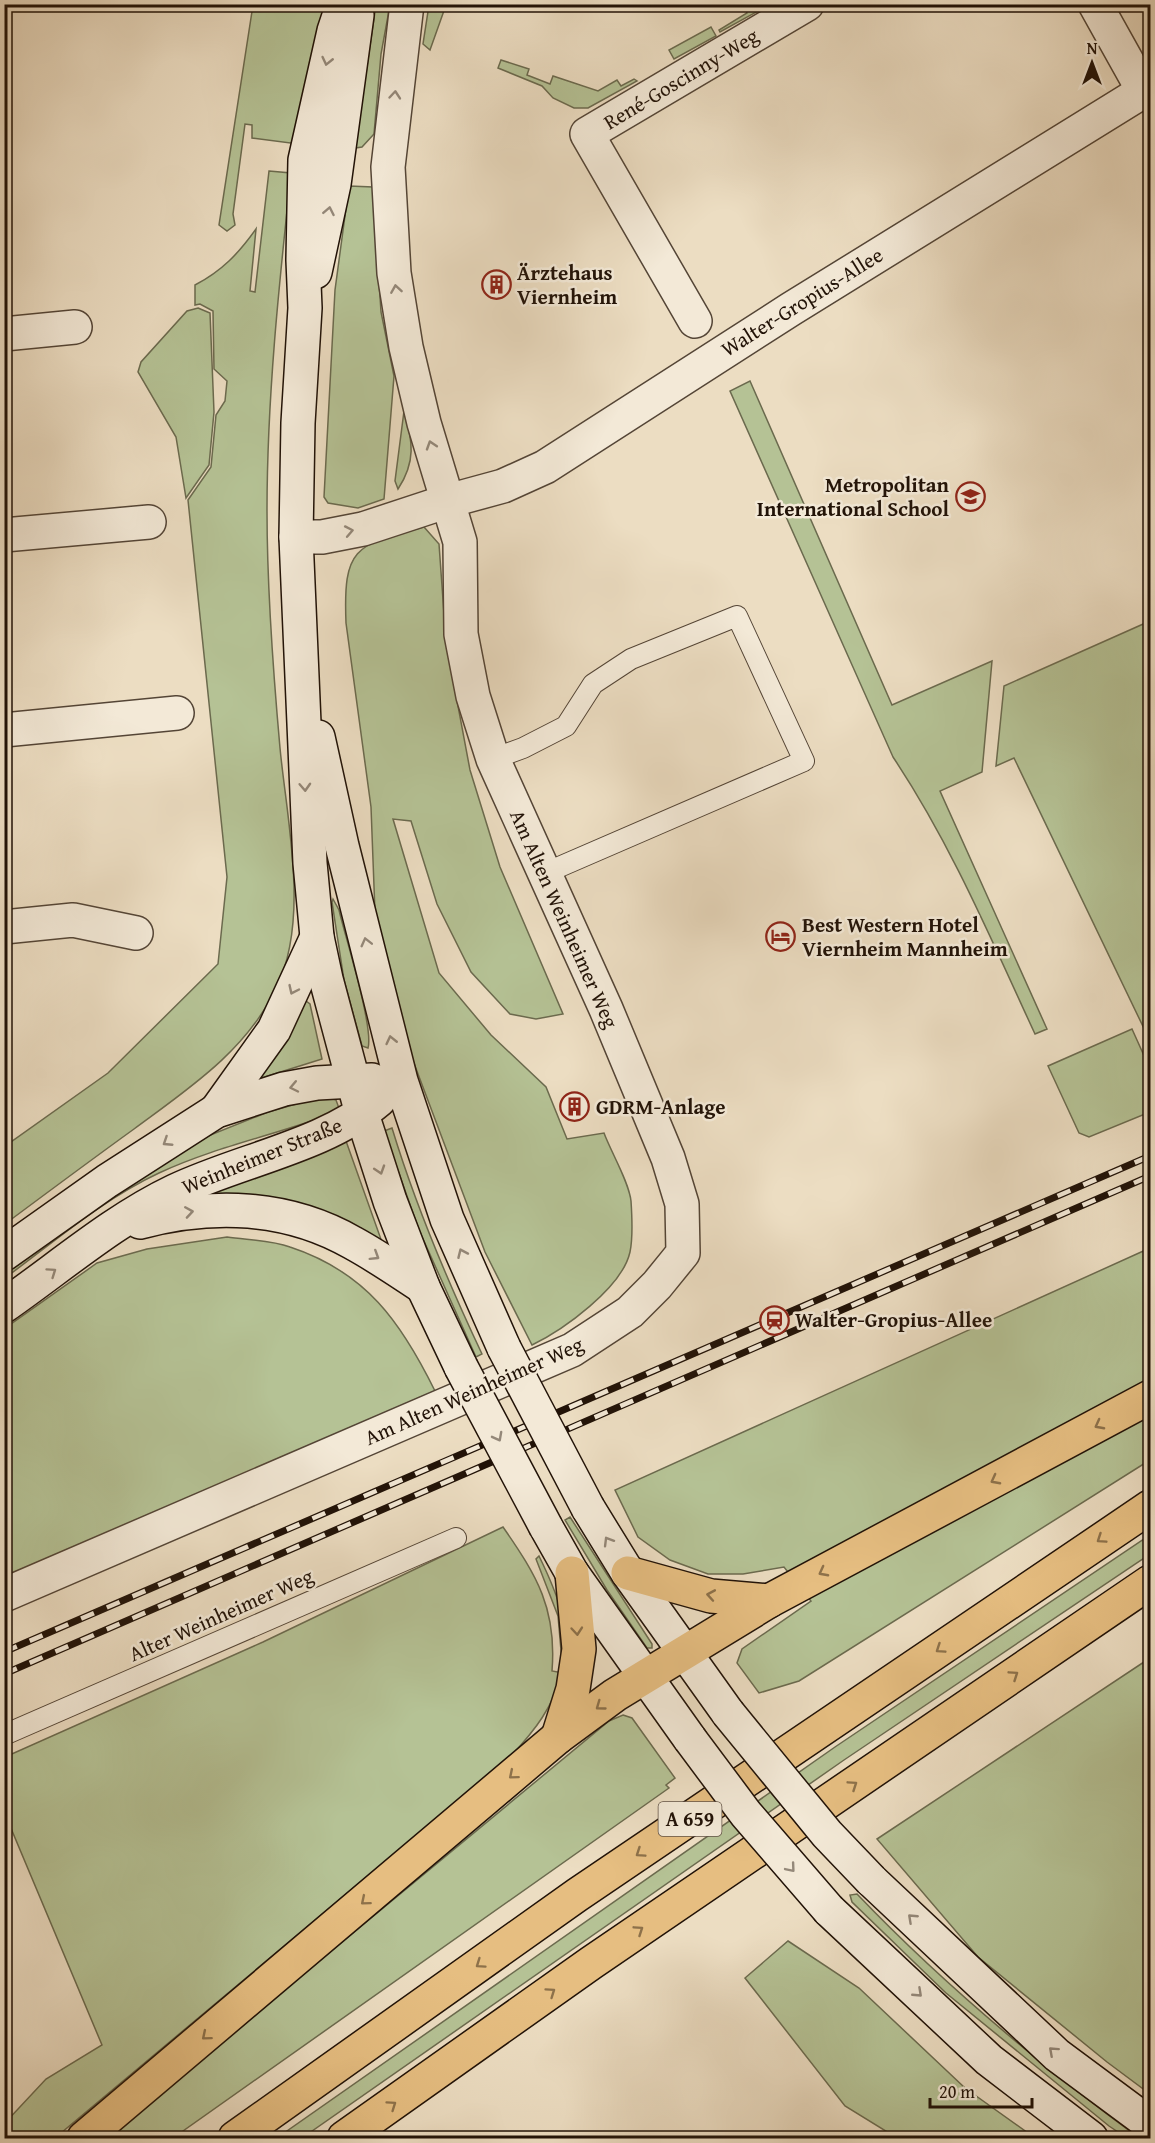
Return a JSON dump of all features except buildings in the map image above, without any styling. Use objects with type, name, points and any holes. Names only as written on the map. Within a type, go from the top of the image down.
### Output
[{"type":"highway","points":[[84,2139],[558,1737],[644,1677],[769,1601],[1150,1397]]},
{"type":"highway","name":"A 659","points":[[234,2139],[577,1895],[1150,1508]]},
{"type":"highway","points":[[558,1737],[573,1689],[579,1650],[572,1573]]},
{"type":"highway","points":[[628,1573],[711,1596],[769,1601]]},
{"type":"highway","points":[[344,2139],[591,1963],[1150,1582]]},
{"type":"street","points":[[343,4],[334,31],[305,160],[303,260],[305,308],[298,423],[296,537],[305,793],[317,936],[352,1079],[390,1201],[423,1287],[461,1367],[572,1573],[644,1677],[746,1814],[829,1910],[988,2060],[1091,2139]]},
{"type":"street","points":[[305,308],[334,183],[358,4]]},
{"type":"street","name":"Am Alten Weinheimer Weg","points":[[4,1596],[572,1350],[630,1312],[657,1285],[683,1253],[682,1204],[669,1158],[606,1009],[543,874],[493,759],[473,696],[461,634],[460,542],[424,423],[406,347],[394,273],[388,167],[407,4]]},
{"type":"street","name":"René-Goscinny-Weg","points":[[695,321],[587,134],[807,4]]},
{"type":"street","points":[[1095,4],[1147,89]]},
{"type":"street","name":"Walter-Gropius-Allee","points":[[296,537],[322,537],[363,529],[400,515],[503,486],[545,467],[712,358],[1147,89]]},
{"type":"street","points":[[4,334],[75,327]]},
{"type":"street","points":[[4,535],[149,522]]},
{"type":"street","points":[[300,644],[342,846],[400,1082],[447,1219],[504,1348],[588,1508],[628,1573],[682,1652],[728,1713],[827,1834],[871,1880],[1057,2055],[1150,2124]]},
{"type":"street","points":[[4,730],[177,713]]},
{"type":"street","points":[[4,927],[74,920],[136,933]]},
{"type":"street","points":[[216,1111],[274,1030],[317,936]]},
{"type":"street","points":[[4,1254],[107,1181],[216,1111],[284,1089],[352,1079],[400,1082]]},
{"type":"street","name":"Weinheimer Straße","points":[[4,1306],[112,1229],[173,1192],[210,1175],[329,1133],[362,1114],[400,1082]]},
{"type":"street","name":"Weinheimer Straße","points":[[112,1229],[196,1210],[264,1212],[296,1219],[352,1242],[423,1287]]},
{"type":"lane","points":[[493,759],[524,748],[566,726],[593,684],[631,659],[738,616],[804,761],[543,874]]},
{"type":"lane","name":"Alter Weinheimer Weg","points":[[4,1736],[456,1538]]},
{"type":"green space","points":[[253,5],[328,5],[298,144],[252,138],[252,125],[245,124],[233,214],[235,225],[227,231],[219,225]]},
{"type":"green space","points":[[376,5],[390,5],[381,54],[374,134],[362,147],[355,148]]},
{"type":"green space","points":[[429,5],[446,5],[430,50],[423,44]]},
{"type":"green space","points":[[750,5],[769,5],[720,32],[719,30],[747,13],[745,8]]},
{"type":"green space","points":[[711,27],[716,36],[674,59],[669,50]]},
{"type":"green space","points":[[501,60],[529,69],[527,75],[550,84],[553,76],[598,91],[617,80],[621,86],[634,79],[637,81],[588,108],[574,108],[553,98],[542,86],[498,68]]},
{"type":"green space","points":[[269,171],[291,173],[271,384],[267,511],[273,660],[293,870],[292,933],[286,962],[276,989],[263,1011],[248,1032],[214,1068],[5,1224],[4,1147],[108,1073],[218,964],[227,877],[188,500],[211,467],[216,415],[225,401],[227,381],[214,369],[213,311],[200,304],[195,305],[195,285],[214,274],[229,261],[256,229],[250,291],[255,292]]},
{"type":"green space","points":[[349,186],[373,187],[381,312],[394,376],[384,499],[358,508],[328,503],[324,497],[335,290]]},
{"type":"green space","points":[[198,308],[210,313],[214,412],[209,465],[186,498],[176,437],[138,372],[141,362],[187,311]]},
{"type":"green space","points":[[750,381],[892,705],[992,661],[982,772],[940,791],[1047,1029],[1035,1034],[952,858],[893,757],[730,391]]},
{"type":"green space","points":[[404,411],[411,451],[408,470],[398,489],[395,481]]},
{"type":"green space","points":[[424,527],[439,544],[446,642],[470,770],[500,867],[563,1014],[536,1019],[510,1014],[471,972],[437,904],[411,821],[393,819],[439,973],[491,1035],[546,1087],[567,1139],[604,1133],[630,1193],[632,1234],[630,1252],[616,1280],[575,1318],[532,1345],[485,1252],[409,1050],[375,913],[371,807],[346,623],[347,578],[351,564],[358,553],[368,545]]},
{"type":"green space","points":[[1150,621],[1150,1041],[1014,758],[996,766],[1004,686]]},
{"type":"green space","points":[[333,899],[339,910],[363,1002],[369,1037],[368,1048],[362,1046],[344,980]]},
{"type":"green space","points":[[306,1001],[310,1004],[322,1059],[252,1081],[301,1002]]},
{"type":"green space","points":[[1132,1029],[1150,1069],[1150,1112],[1089,1137],[1079,1133],[1048,1066]]},
{"type":"green space","points":[[324,1096],[336,1100],[340,1111],[203,1155],[159,1173],[118,1195],[5,1278],[4,1266],[193,1142],[268,1112]]},
{"type":"green space","points":[[392,1128],[433,1243],[482,1354],[476,1357],[419,1230],[384,1131]]},
{"type":"green space","points":[[346,1141],[383,1245],[291,1203],[241,1194],[208,1196],[206,1186]]},
{"type":"green space","points":[[227,1237],[290,1247],[340,1270],[378,1302],[394,1322],[409,1343],[435,1391],[5,1577],[4,1329],[97,1263],[147,1249]]},
{"type":"green space","points":[[1150,1248],[1150,1460],[799,1681],[759,1693],[737,1663],[742,1649],[811,1601],[784,1567],[743,1574],[708,1574],[670,1560],[638,1537],[615,1490]]},
{"type":"green space","points":[[570,1517],[652,1644],[652,1648],[647,1648],[607,1590],[565,1520]]},
{"type":"green space","points":[[503,1527],[526,1561],[542,1594],[551,1629],[552,1671],[563,1673],[548,1708],[528,1736],[511,1756],[55,2138],[5,2138],[4,2124],[46,2079],[102,2045],[5,1814],[5,1757],[263,1642]]},
{"type":"green space","points":[[1150,1535],[1150,1554],[844,1760],[302,2138],[277,2138],[835,1747]]},
{"type":"green space","points":[[539,1556],[556,1595],[563,1620],[562,1662],[558,1616],[536,1559]]},
{"type":"green space","points":[[1150,1658],[1150,2094],[978,1957],[877,1839]]},
{"type":"green space","points":[[623,1715],[632,1718],[675,1778],[666,1785],[669,1788],[173,2138],[105,2138],[609,1721]]},
{"type":"green space","points":[[857,1894],[923,1960],[993,2022],[1139,2138],[1127,2138],[1109,2126],[946,1993],[852,1902],[850,1895]]},
{"type":"green space","points":[[788,1941],[859,1988],[965,2088],[1035,2138],[897,2138],[845,2106],[745,1978]]},
{"type":"railway","points":[[4,1652],[1150,1156]]},
{"type":"railway","points":[[4,1674],[1150,1176]]},
{"type":"place","name":"Ärztehaus Viernheim","points":[[496,285]]},
{"type":"place","name":"Metropolitan International School","points":[[970,497]]},
{"type":"place","name":"Best Western Hotel Viernheim Mannheim","points":[[781,937]]},
{"type":"place","name":"GDRM-Anlage","points":[[575,1107]]},
{"type":"place","name":"Walter-Gropius-Allee","points":[[774,1320]]}]
